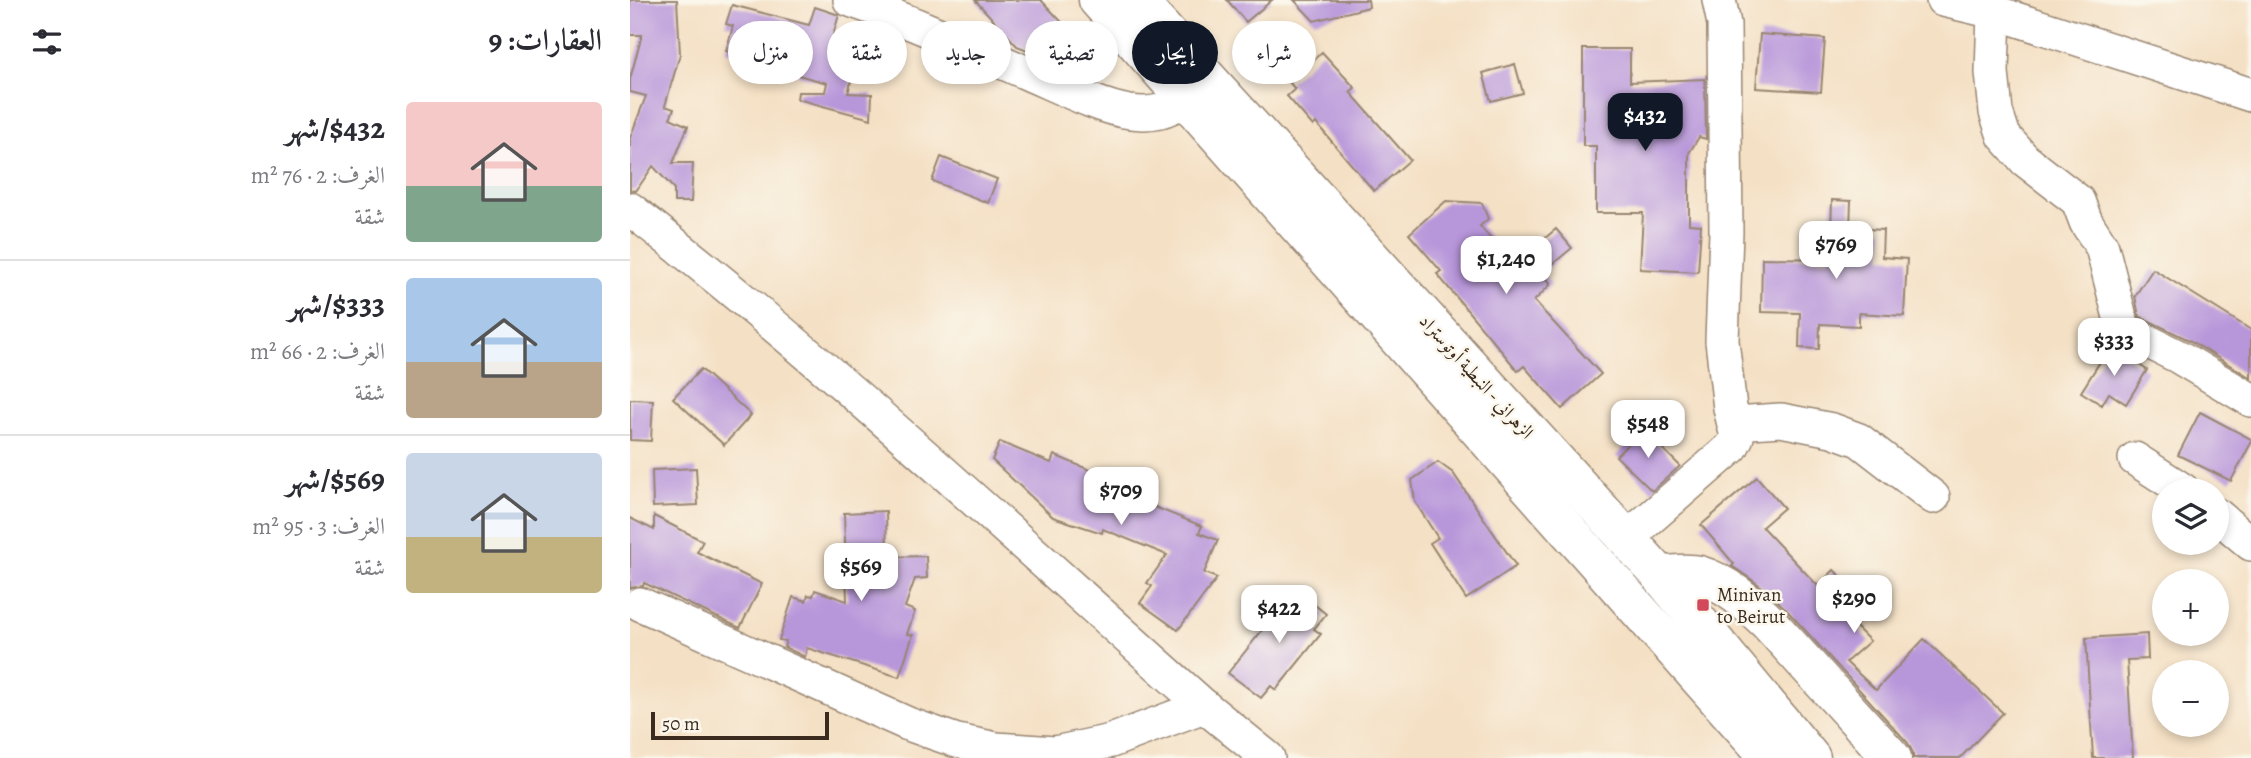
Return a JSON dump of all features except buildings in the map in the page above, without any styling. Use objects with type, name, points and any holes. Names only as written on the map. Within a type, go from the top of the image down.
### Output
[{"type":"main road","name":"الزهراني - النبطية أوتوستراد","points":[[1098,0],[1770,758]]},
{"type":"main road","name":"الزهراني - النبطية أوتوستراد","points":[[1136,0],[1660,575],[1811,758]]},
{"type":"main road","points":[[1660,575],[1697,574],[1723,586],[1747,602],[1769,622],[1892,758]]},
{"type":"street","points":[[850,0],[897,17],[1077,95],[1127,112],[1167,111],[1186,99]]},
{"type":"street","points":[[1626,539],[1732,447],[1737,437],[1730,408],[1723,341],[1726,207],[1724,24],[1719,0]]},
{"type":"street","points":[[1943,0],[1994,12],[2251,95]]},
{"type":"street","points":[[1994,12],[1992,72],[1996,112],[2004,136],[2025,160],[2078,201],[2102,247],[2123,329],[2179,357],[2251,400]]},
{"type":"street","points":[[630,209],[831,374],[1204,706],[1268,758]]},
{"type":"street","points":[[1734,423],[1782,420],[1850,436],[1859,440],[1933,497]]},
{"type":"street","points":[[2135,459],[2164,478]]},
{"type":"street","points":[[2229,525],[2251,544]]},
{"type":"street","points":[[640,604],[908,723],[957,741],[996,749],[1055,753],[1111,741],[1204,706]]},
{"type":"place","name":"Minivan to Beirut","points":[[1703,605]]}]
